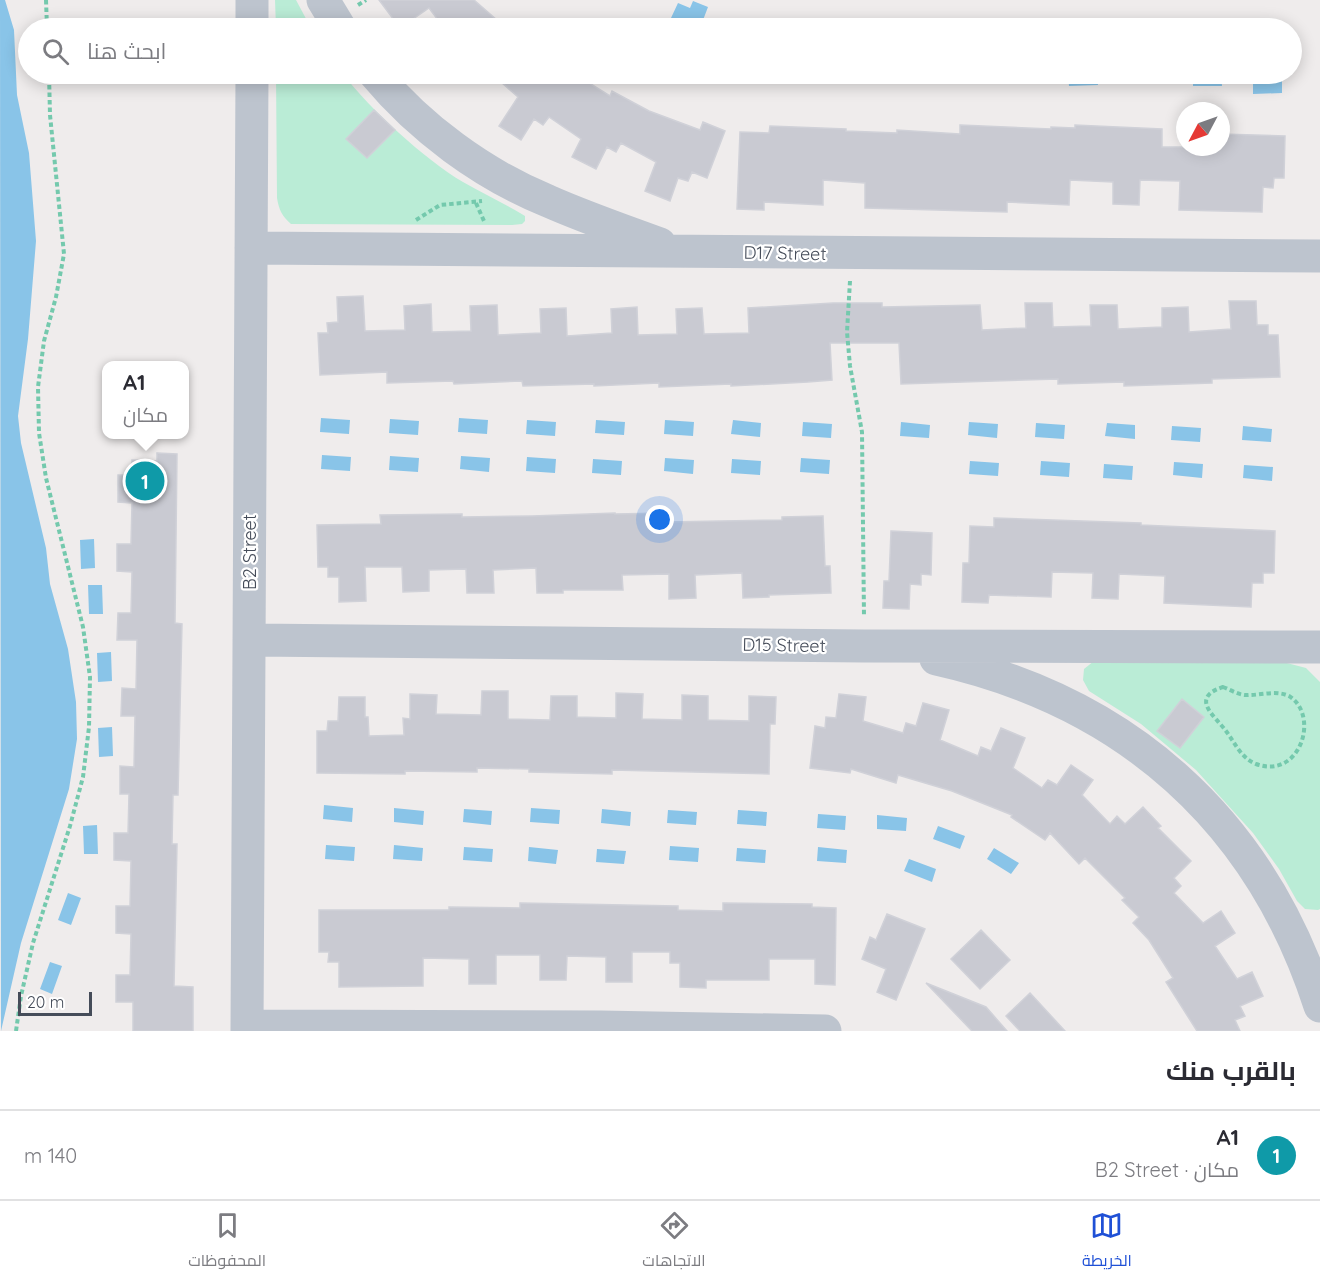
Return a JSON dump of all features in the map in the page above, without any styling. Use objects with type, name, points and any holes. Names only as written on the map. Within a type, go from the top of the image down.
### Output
[{"type":"street","points":[[252,0],[252,18]]},
{"type":"street","points":[[323,0],[334,18]]},
{"type":"street","name":"B2 Street","points":[[247,1029],[252,84]]},
{"type":"street","points":[[385,84],[421,120],[460,152],[502,178],[547,201],[678,252]]},
{"type":"street","name":"D17 Street","points":[[251,248],[1320,256]]},
{"type":"street","name":"D15 Street","points":[[249,640],[1320,648]]},
{"type":"street","points":[[871,646],[960,664],[1014,680],[1064,702],[1113,729],[1158,761],[1199,799],[1244,852],[1281,910],[1310,974],[1320,1006]]},
{"type":"street","points":[[247,1029],[601,1027],[825,1031]]},
{"type":"path","points":[[46,0],[47,18]]},
{"type":"path","points":[[16,1031],[33,943],[83,777],[89,727],[90,676],[83,627],[46,478],[39,433],[38,387],[44,341],[56,297],[64,254],[50,115],[49,84]]},
{"type":"path","points":[[394,249],[416,220],[427,212],[440,205],[476,203],[484,200],[491,195],[502,178]]},
{"type":"path","points":[[852,253],[847,332],[850,366],[862,432],[871,646]]},
{"type":"path","points":[[1223,687],[1247,696],[1280,693],[1298,702],[1304,710],[1308,720],[1308,735],[1303,748],[1294,759],[1281,766],[1266,767],[1252,762],[1240,753],[1220,723],[1208,711],[1206,704],[1209,696],[1215,690],[1223,687]]},
{"type":"green space","points":[[275,0],[296,0],[306,18],[276,18]]},
{"type":"green space","points":[[276,84],[351,84],[415,147],[463,182],[525,216],[525,221],[522,224],[512,225],[291,224],[281,213],[277,198]]},
{"type":"green space","points":[[1094,661],[1283,662],[1306,668],[1320,682],[1320,909],[1305,909],[1297,901],[1279,869],[1253,833],[1196,770],[1141,724],[1089,691],[1083,680],[1084,669]]},
{"type":"water","points":[[0,0],[5,0],[14,30],[17,95],[29,153],[36,241],[28,339],[18,416],[21,443],[46,548],[50,584],[68,649],[76,702],[77,739],[69,789],[21,943],[1,1031]]},
{"type":"water","points":[[693,1],[708,7],[704,18],[671,18],[678,3],[690,8]]},
{"type":"water","points":[[1069,84],[1098,85],[1069,86]]},
{"type":"water","points":[[1193,84],[1222,84],[1222,86],[1193,86]]},
{"type":"water","points":[[1253,84],[1282,84],[1282,93],[1253,94]]},
{"type":"water","points":[[321,418],[350,420],[349,434],[320,432]]},
{"type":"water","points":[[459,418],[488,420],[487,434],[458,432]]},
{"type":"water","points":[[390,419],[419,421],[418,435],[389,433]]},
{"type":"water","points":[[527,420],[556,422],[555,436],[526,434]]},
{"type":"water","points":[[596,420],[625,422],[624,435],[595,433]]},
{"type":"water","points":[[665,420],[694,422],[693,436],[664,434]]},
{"type":"water","points":[[733,420],[761,423],[760,437],[731,434]]},
{"type":"water","points":[[803,422],[832,424],[831,438],[802,436]]},
{"type":"water","points":[[901,422],[930,425],[929,438],[900,436]]},
{"type":"water","points":[[969,422],[998,424],[997,438],[968,435]]},
{"type":"water","points":[[1036,423],[1065,425],[1064,439],[1035,437]]},
{"type":"water","points":[[1107,423],[1135,425],[1135,439],[1105,436]]},
{"type":"water","points":[[1172,426],[1201,428],[1200,442],[1171,440]]},
{"type":"water","points":[[1243,426],[1272,429],[1271,442],[1242,440]]},
{"type":"water","points":[[322,455],[351,457],[350,471],[321,469]]},
{"type":"water","points":[[390,456],[419,458],[418,472],[389,470]]},
{"type":"water","points":[[461,456],[490,458],[489,472],[460,469]]},
{"type":"water","points":[[527,457],[556,459],[555,473],[526,471]]},
{"type":"water","points":[[665,458],[694,460],[693,474],[664,471]]},
{"type":"water","points":[[801,458],[830,460],[829,474],[800,472]]},
{"type":"water","points":[[593,459],[622,461],[621,475],[592,473]]},
{"type":"water","points":[[732,459],[761,461],[760,475],[731,473]]},
{"type":"water","points":[[970,461],[999,463],[998,476],[969,474]]},
{"type":"water","points":[[1041,461],[1070,463],[1069,477],[1040,475]]},
{"type":"water","points":[[1174,462],[1203,464],[1202,478],[1173,475]]},
{"type":"water","points":[[1104,464],[1133,466],[1132,480],[1103,478]]},
{"type":"water","points":[[1244,465],[1273,467],[1272,481],[1243,478]]},
{"type":"water","points":[[94,539],[95,568],[81,569],[80,540]]},
{"type":"water","points":[[88,585],[102,585],[103,614],[89,614]]},
{"type":"water","points":[[111,652],[112,681],[98,682],[97,653]]},
{"type":"water","points":[[112,727],[113,756],[99,757],[98,728]]},
{"type":"water","points":[[324,805],[353,808],[352,822],[323,819]]},
{"type":"water","points":[[394,808],[424,811],[423,825],[394,822]]},
{"type":"water","points":[[531,808],[560,810],[559,824],[530,822]]},
{"type":"water","points":[[464,809],[492,811],[491,825],[463,822]]},
{"type":"water","points":[[602,809],[631,812],[630,826],[601,823]]},
{"type":"water","points":[[668,810],[697,812],[696,825],[667,823]]},
{"type":"water","points":[[738,810],[767,812],[766,826],[737,824]]},
{"type":"water","points":[[818,814],[846,816],[845,830],[817,828]]},
{"type":"water","points":[[877,815],[907,818],[906,831],[877,829]]},
{"type":"water","points":[[97,825],[98,854],[84,854],[83,826]]},
{"type":"water","points":[[938,826],[965,836],[960,849],[933,839]]},
{"type":"water","points":[[326,845],[355,847],[354,861],[325,859]]},
{"type":"water","points":[[394,845],[423,848],[422,861],[393,859]]},
{"type":"water","points":[[670,846],[699,848],[698,862],[669,860]]},
{"type":"water","points":[[464,847],[493,849],[492,862],[463,860]]},
{"type":"water","points":[[529,847],[558,850],[556,864],[528,861]]},
{"type":"water","points":[[818,847],[847,850],[846,863],[817,861]]},
{"type":"water","points":[[737,848],[766,850],[765,863],[736,861]]},
{"type":"water","points":[[994,848],[1019,863],[1011,874],[987,859]]},
{"type":"water","points":[[597,849],[626,851],[624,864],[596,862]]},
{"type":"water","points":[[909,859],[936,869],[932,882],[904,871]]},
{"type":"water","points":[[68,893],[81,898],[71,925],[58,920]]},
{"type":"water","points":[[50,962],[62,966],[52,994],[40,989]]},
{"type":"building","points":[[379,0],[474,0],[495,18],[436,18],[429,8],[414,18],[392,18]]},
{"type":"building","points":[[503,84],[591,84],[610,96],[612,91],[649,111],[700,130],[703,122],[725,131],[707,178],[692,172],[688,181],[678,178],[670,201],[645,191],[656,162],[621,143],[616,152],[607,147],[596,169],[572,157],[581,139],[549,117],[543,125],[534,119],[521,140],[499,126],[518,97]]},
{"type":"building","points":[[374,110],[395,130],[367,158],[346,139]]},
{"type":"building","points":[[960,125],[1051,129],[1051,127],[1075,128],[1075,125],[1162,129],[1162,147],[1176,147],[1176,156],[1230,156],[1230,134],[1285,136],[1284,178],[1274,178],[1273,188],[1263,187],[1262,212],[1179,210],[1180,181],[1140,180],[1139,205],[1113,204],[1113,182],[1070,180],[1069,205],[1007,202],[1007,212],[865,208],[865,183],[823,180],[823,205],[764,202],[764,210],[737,209],[740,132],[769,133],[770,126],[960,134]]},
{"type":"building","points":[[363,296],[365,331],[405,330],[404,306],[431,304],[432,332],[471,331],[470,306],[497,305],[498,335],[541,333],[540,309],[566,308],[567,336],[612,333],[611,309],[637,307],[638,335],[677,334],[676,309],[702,308],[704,334],[749,333],[748,308],[833,303],[882,303],[882,307],[980,305],[982,330],[1026,328],[1025,303],[1052,303],[1053,327],[1091,326],[1090,305],[1117,305],[1118,329],[1162,327],[1162,308],[1188,307],[1189,332],[1231,329],[1229,301],[1256,301],[1257,325],[1268,325],[1268,335],[1278,335],[1280,377],[1212,379],[1212,383],[1124,386],[1124,382],[1058,384],[1058,379],[901,384],[899,343],[830,343],[832,380],[808,382],[731,386],[731,384],[659,387],[659,383],[523,386],[522,381],[454,384],[453,381],[387,383],[387,372],[320,375],[318,333],[328,333],[327,323],[338,322],[337,297]]},
{"type":"building","points":[[157,453],[177,454],[175,623],[182,624],[178,795],[173,795],[172,844],[177,844],[174,986],[193,987],[193,1031],[133,1031],[133,1002],[116,1002],[116,975],[130,975],[131,934],[116,933],[116,906],[130,906],[131,861],[114,860],[114,833],[128,833],[129,794],[120,794],[120,766],[134,767],[135,716],[121,716],[122,688],[136,689],[137,640],[117,640],[118,613],[131,613],[132,572],[117,571],[117,544],[131,544],[132,503],[118,502],[118,475],[132,475],[132,460],[157,461]]},
{"type":"building","points":[[664,513],[665,522],[782,520],[782,517],[823,516],[825,566],[830,566],[831,593],[743,598],[742,573],[695,575],[696,598],[669,599],[669,574],[622,575],[623,590],[563,590],[563,593],[537,593],[536,568],[493,570],[494,593],[467,593],[466,569],[429,570],[429,591],[403,592],[402,567],[365,567],[366,601],[339,602],[339,577],[328,577],[328,567],[318,567],[317,525],[381,524],[380,515],[462,514],[462,517]]},
{"type":"building","points":[[994,518],[1275,531],[1274,573],[1263,573],[1263,583],[1252,583],[1251,607],[1164,603],[1165,576],[1119,574],[1118,599],[1092,598],[1093,573],[1052,572],[1051,597],[989,595],[988,603],[962,602],[963,563],[969,563],[970,526],[994,527]]},
{"type":"building","points":[[891,531],[932,533],[931,575],[921,574],[921,585],[910,584],[909,609],[883,608],[884,581],[889,581]]},
{"type":"building","points":[[482,691],[508,691],[508,719],[550,720],[551,696],[577,696],[577,717],[616,718],[616,693],[643,694],[642,719],[682,720],[682,695],[708,696],[708,720],[749,721],[749,696],[776,697],[775,724],[770,724],[769,774],[612,770],[612,774],[477,768],[477,772],[317,773],[317,731],[327,731],[328,721],[338,721],[339,697],[365,697],[365,717],[368,717],[369,736],[404,735],[403,718],[410,719],[410,694],[437,695],[436,714],[481,715]]},
{"type":"building","points":[[839,694],[866,697],[863,721],[903,733],[906,723],[916,726],[923,703],[949,710],[940,740],[978,756],[981,747],[991,751],[1001,728],[1025,738],[1013,768],[1042,788],[1048,780],[1057,785],[1071,765],[1093,780],[1082,795],[1110,824],[1117,816],[1125,824],[1143,807],[1161,826],[1158,828],[1191,861],[1174,878],[1181,886],[1174,893],[1203,923],[1221,911],[1235,933],[1215,946],[1237,979],[1252,972],[1263,996],[1240,1006],[1245,1016],[1235,1020],[1240,1031],[1197,1031],[1166,982],[1173,978],[1149,940],[1133,923],[1139,917],[1122,900],[1125,898],[1085,858],[1079,864],[1050,833],[1045,840],[1011,817],[1012,815],[952,791],[898,775],[896,783],[851,769],[850,773],[810,768],[815,726],[825,728],[826,717],[836,718]]},
{"type":"building","points":[[1182,699],[1204,717],[1180,748],[1157,731]]},
{"type":"building","points":[[520,903],[678,906],[678,910],[723,911],[723,903],[812,904],[812,907],[836,908],[835,985],[815,984],[815,959],[769,959],[769,980],[706,980],[706,988],[680,987],[680,963],[670,963],[670,952],[632,952],[632,982],[606,982],[606,957],[567,956],[566,980],[540,980],[540,955],[496,955],[496,984],[469,984],[469,959],[423,958],[423,986],[339,987],[339,962],[328,962],[329,952],[319,952],[319,910],[520,908]]},
{"type":"building","points":[[887,914],[925,929],[896,1000],[877,992],[886,969],[862,959],[870,937],[876,940]]},
{"type":"building","points":[[981,930],[1010,960],[980,989],[951,959]]},
{"type":"building","points":[[926,983],[986,1007],[1007,1031],[972,1031]]},
{"type":"building","points":[[1030,993],[1065,1031],[1020,1031],[1006,1016]]},
{"type":"place","name":"A1","points":[[145,481]]}]
